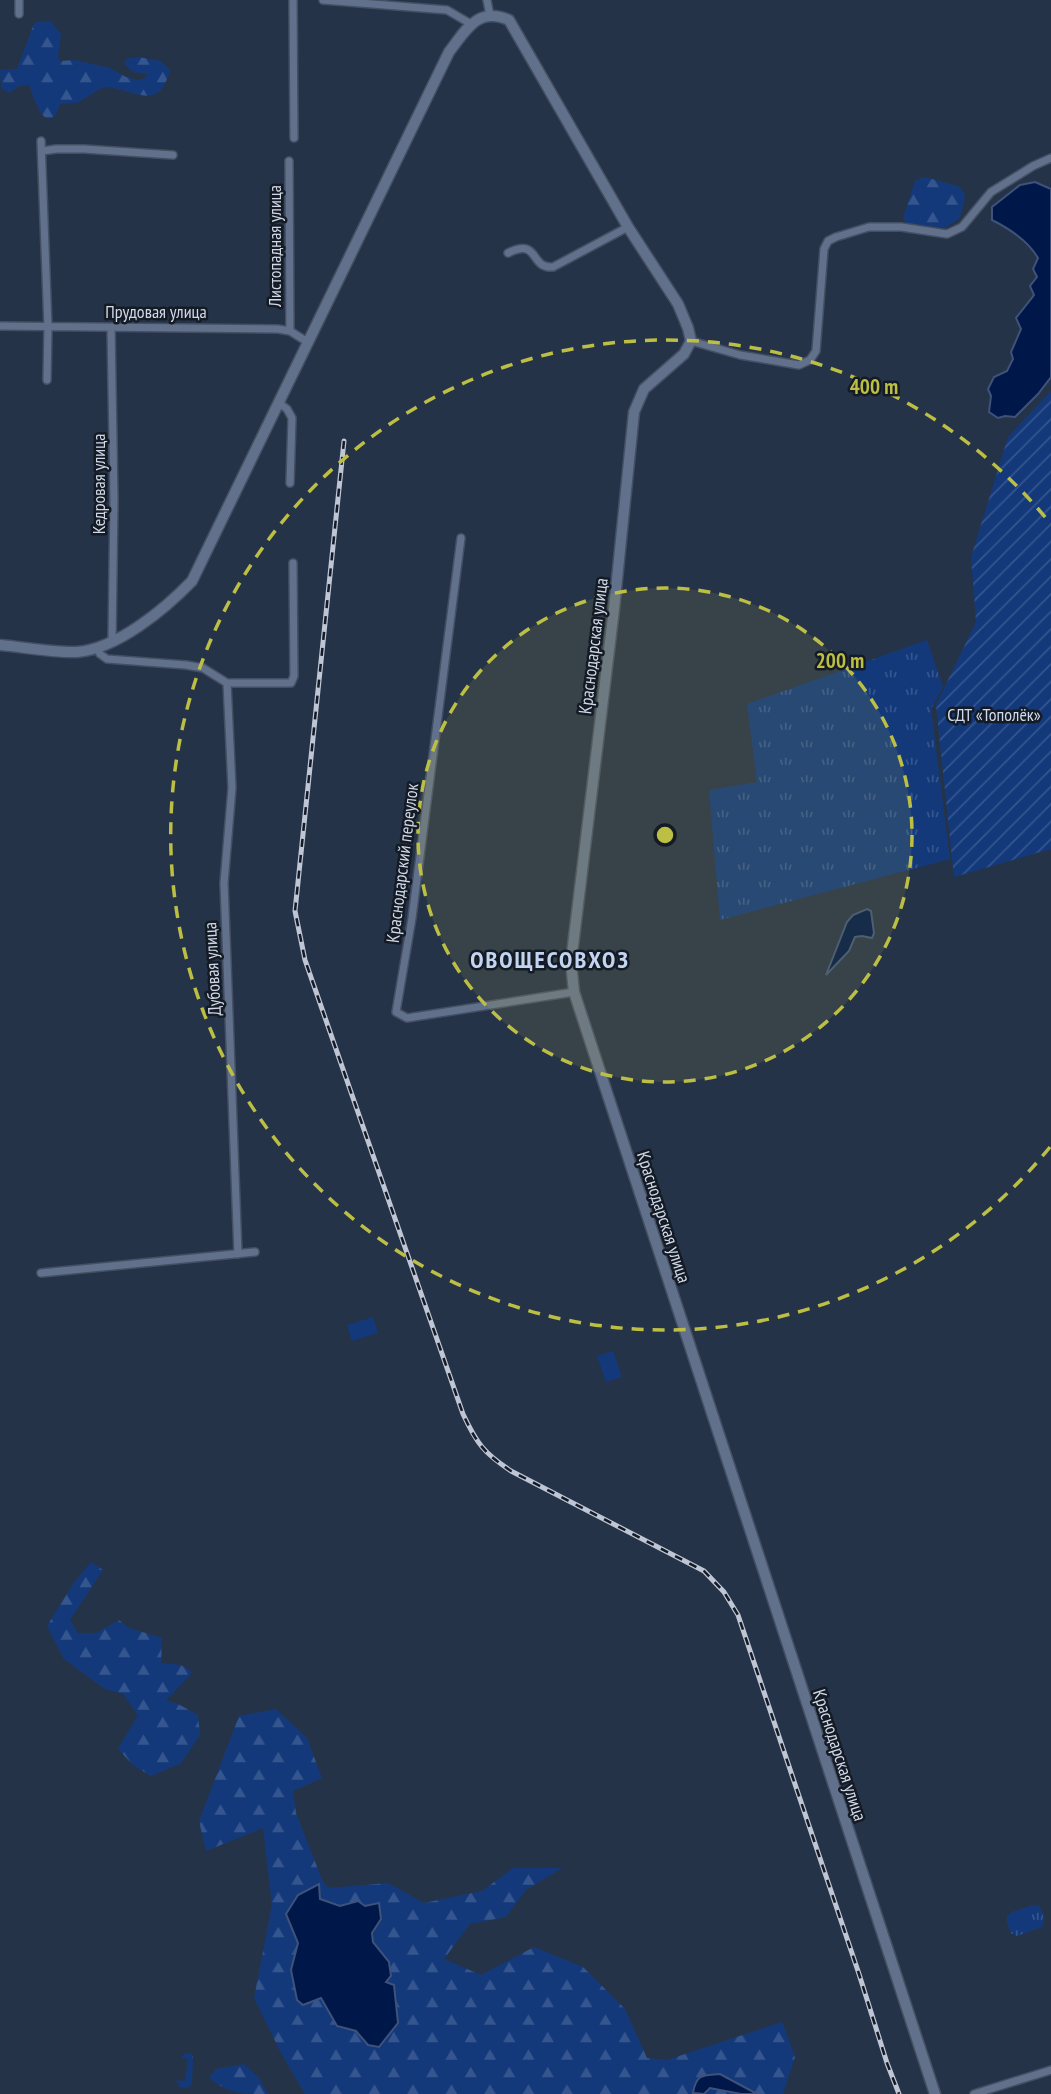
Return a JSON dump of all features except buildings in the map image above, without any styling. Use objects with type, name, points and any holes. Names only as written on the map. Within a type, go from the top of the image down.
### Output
[{"type":"main road","points":[[0,645],[77,652],[97,647],[112,641],[165,607],[192,581],[449,52],[471,24],[481,18],[496,15],[509,20],[628,227],[678,304],[691,341]]},
{"type":"main road","name":"Краснодарская улица","points":[[691,341],[684,354],[644,389],[634,412],[614,609],[571,962],[574,992],[935,2094]]},
{"type":"street","points":[[19,0],[19,14]]},
{"type":"street","points":[[293,0],[293,138]]},
{"type":"street","points":[[323,0],[403,3],[447,10],[471,24]]},
{"type":"street","points":[[487,0],[490,16]]},
{"type":"street","points":[[41,141],[48,327],[47,380]]},
{"type":"street","points":[[42,151],[84,149],[173,155]]},
{"type":"street","points":[[691,341],[740,355],[799,365],[810,360],[816,351],[824,249],[828,241],[869,227],[901,227],[947,234],[962,227],[991,192],[1051,158]]},
{"type":"street","name":"Листопадная улица","points":[[289,161],[290,331]]},
{"type":"street","points":[[508,253],[527,248],[542,266],[553,267],[628,227]]},
{"type":"street","name":"Прудовая улица","points":[[0,326],[252,328],[290,331],[309,343]]},
{"type":"street","name":"Кедровая улица","points":[[111,327],[114,500],[112,641]]},
{"type":"street","points":[[279,402],[292,418],[290,483]]},
{"type":"street","name":"Краснодарский переулок","points":[[461,538],[412,918],[396,1012],[407,1018],[574,992]]},
{"type":"street","points":[[97,647],[100,654],[107,659],[203,668],[227,682],[291,683],[294,676],[293,563]]},
{"type":"street","name":"Дубовая улица","points":[[227,682],[232,788],[224,883],[238,1254]]},
{"type":"street","points":[[41,1273],[255,1252]]},
{"type":"street","points":[[974,2094],[1051,2070]]},
{"type":"green space","points":[[50,21],[61,34],[58,57],[60,61],[75,60],[110,68],[138,80],[144,79],[148,74],[133,72],[124,64],[126,59],[138,57],[161,61],[170,70],[165,84],[151,95],[103,87],[77,103],[60,104],[55,115],[50,119],[46,118],[38,108],[29,85],[19,86],[9,93],[1,88],[0,70],[17,69],[33,26],[36,22]]},
{"type":"green space","points":[[925,177],[960,187],[965,196],[960,218],[945,228],[907,223],[903,218],[915,181]]},
{"type":"green space","name":"СДТ «Тополёк»","points":[[1051,391],[1051,849],[954,877],[936,705],[976,622],[971,557],[1008,437]]},
{"type":"green space","points":[[927,640],[943,687],[931,709],[950,859],[720,920],[709,790],[757,782],[747,704]]},
{"type":"green space","points":[[373,1317],[378,1333],[352,1341],[347,1325]]},
{"type":"green space","points":[[613,1351],[622,1377],[606,1382],[597,1356]]},
{"type":"green space","points":[[91,1562],[103,1570],[70,1620],[78,1633],[96,1633],[119,1620],[129,1628],[162,1638],[161,1663],[181,1665],[193,1672],[166,1700],[198,1715],[200,1735],[181,1763],[151,1776],[133,1765],[118,1749],[138,1715],[123,1694],[105,1689],[64,1659],[47,1626],[73,1584]]},
{"type":"green space","points":[[276,1709],[307,1738],[322,1778],[293,1791],[296,1813],[323,1882],[329,1888],[388,1883],[424,1903],[482,1891],[513,1868],[562,1868],[526,1890],[506,1917],[470,1924],[444,1959],[481,1975],[534,1947],[583,1967],[625,2009],[647,2058],[667,2060],[782,2022],[795,2057],[783,2094],[305,2094],[254,1998],[272,1905],[263,1828],[206,1851],[199,1821],[239,1716]],"holes":[[[318,1884],[320,1899],[340,1906],[358,1901],[381,1919],[374,1932],[374,1942],[389,1962],[368,2045],[356,2031],[337,2026],[321,1998],[303,2005],[291,1970]]]},
{"type":"green space","points":[[1038,1905],[1043,1913],[1042,1927],[1017,1936],[1011,1933],[1007,1916]]},
{"type":"green space","points":[[185,2053],[193,2057],[192,2084],[188,2088],[180,2087],[177,2082],[185,2081],[188,2059],[181,2058]]},
{"type":"green space","points":[[244,2064],[259,2078],[268,2094],[236,2092],[209,2078],[216,2069]]},
{"type":"shaded area","points":[[1035,182],[1051,189],[1051,377],[1015,417],[998,418],[989,412],[991,396],[988,389],[994,377],[1007,371],[1013,359],[1011,352],[1021,329],[1016,318],[1034,295],[1030,286],[1037,277],[1033,269],[1038,258],[1018,236],[992,220],[992,207],[1020,185]]},
{"type":"shaded area","points":[[867,909],[871,911],[874,933],[872,938],[855,937],[849,951],[826,975],[847,922],[853,915]]},
{"type":"shaded area","points":[[319,1884],[320,1899],[340,1906],[358,1901],[365,1906],[379,1903],[381,1919],[372,1933],[373,1942],[389,1962],[391,1976],[386,1982],[394,1985],[398,2023],[379,2047],[368,2045],[356,2031],[337,2026],[321,1998],[303,2005],[297,2000],[291,1970],[298,1943],[286,1914],[298,1895]]},
{"type":"shaded area","points":[[720,2074],[757,2094],[710,2088],[704,2094],[693,2093],[698,2079]]},
{"type":"railway","points":[[344,441],[295,911],[305,960],[463,1414],[477,1440],[494,1459],[511,1471],[704,1571],[724,1592],[738,1615],[899,2094]]},
{"type":"district","name":"ОВОЩЕСОВХОЗ","points":[[550,959]]}]
